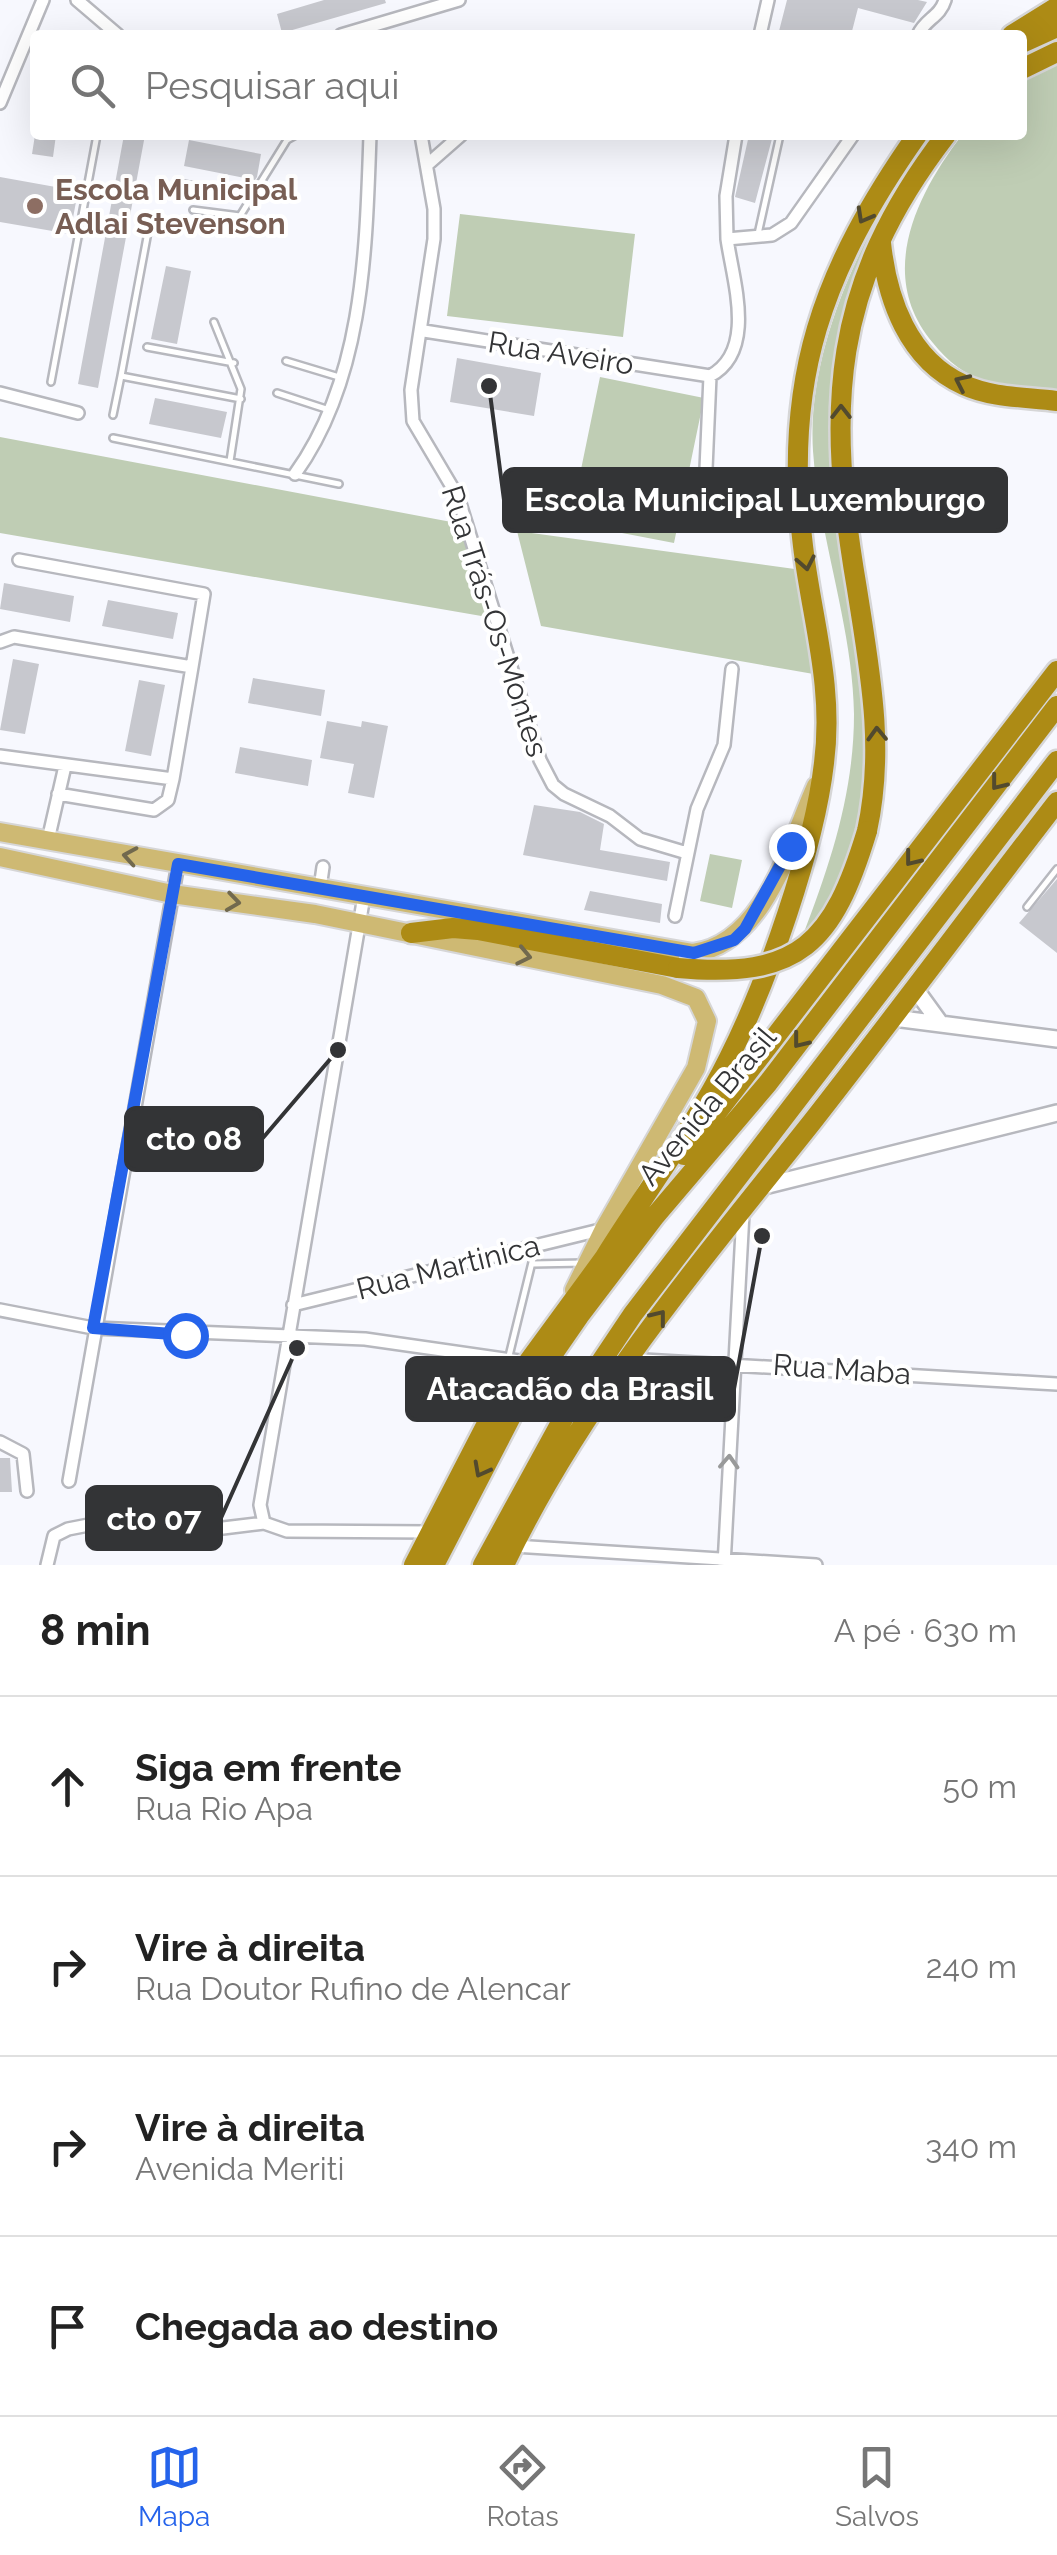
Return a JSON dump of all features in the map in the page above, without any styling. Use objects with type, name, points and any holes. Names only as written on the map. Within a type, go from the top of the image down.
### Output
[{"type":"highway","points":[[1020,30],[1057,7]]},
{"type":"highway","points":[[1027,41],[1057,27]]},
{"type":"highway","points":[[1027,67],[1057,52]]},
{"type":"highway","points":[[596,1260],[730,1057],[793,891],[824,767],[828,692],[803,548],[799,398],[816,325],[847,246],[915,140]]},
{"type":"highway","points":[[411,933],[453,928],[478,930],[678,968],[754,969],[784,958],[815,938],[841,905],[867,831],[878,758],[876,711],[846,526],[840,404],[853,307],[880,242],[942,140]]},
{"type":"highway","points":[[880,242],[884,276],[894,308],[922,354],[966,386],[1057,401]]},
{"type":"highway","name":"Avenida Brasil","points":[[414,1565],[518,1361],[566,1308],[596,1260],[1057,671]]},
{"type":"highway","name":"Avenida Brasil","points":[[434,1565],[516,1407],[578,1316],[655,1216],[768,1083],[1057,706]]},
{"type":"highway","points":[[483,1565],[564,1417],[633,1314],[1057,760]]},
{"type":"highway","points":[[509,1556],[554,1469],[627,1359],[916,990],[1057,802]]},
{"type":"highway","points":[[700,1228],[832,1082],[880,1036]]},
{"type":"main road","points":[[0,832],[630,945],[711,951],[734,940],[755,916],[824,767]]},
{"type":"main road","points":[[0,857],[172,894],[315,914],[411,933]]},
{"type":"main road","name":"Avenida Brasil","points":[[411,933],[688,993],[703,1008],[707,1021],[696,1068],[604,1228],[596,1260]]},
{"type":"street","points":[[30,30],[43,0]]},
{"type":"street","points":[[77,0],[111,30]]},
{"type":"street","points":[[364,30],[459,0]]},
{"type":"street","points":[[761,30],[768,0]]},
{"type":"street","points":[[921,30],[938,15],[944,0]]},
{"type":"street","points":[[388,22],[390,30]]},
{"type":"street","points":[[0,103],[30,31]]},
{"type":"street","points":[[295,474],[319,441],[342,378],[360,284],[370,140]]},
{"type":"street","name":"Rua Trás-Os-Montes","points":[[421,140],[428,164],[434,239],[424,330],[411,390],[413,421],[458,497],[546,774],[564,794],[595,808],[640,839],[687,853]]},
{"type":"street","points":[[428,164],[454,140]]},
{"type":"street","points":[[706,469],[704,376],[729,361],[739,327],[727,238],[726,196],[735,140]]},
{"type":"street","points":[[727,238],[757,237],[780,231],[791,223],[849,140]]},
{"type":"street","name":"Rua Aveiro","points":[[424,330],[704,376]]},
{"type":"street","points":[[0,393],[78,413]]},
{"type":"street","points":[[20,560],[204,594],[168,800],[154,810],[58,794]]},
{"type":"street","points":[[0,642],[14,637],[192,667]]},
{"type":"street","points":[[675,916],[697,809],[724,744],[732,669]]},
{"type":"street","points":[[0,756],[173,779]]},
{"type":"street","points":[[48,840],[64,766]]},
{"type":"street","points":[[69,1481],[178,864]]},
{"type":"street","points":[[320,888],[323,868]]},
{"type":"street","points":[[264,1523],[260,1505],[285,1336],[364,896]]},
{"type":"street","points":[[916,990],[940,1023]]},
{"type":"street","points":[[894,1018],[1057,1040]]},
{"type":"street","points":[[760,1187],[1057,1113]]},
{"type":"street","points":[[724,1562],[744,1208]]},
{"type":"street","name":"Rua Martinica","points":[[293,1305],[604,1228]]},
{"type":"street","points":[[0,1310],[93,1328],[364,1338],[518,1361]]},
{"type":"street","name":"Rua Maba","points":[[627,1359],[734,1362],[1057,1384]]},
{"type":"street","points":[[0,1442],[23,1454],[27,1491]]},
{"type":"street","points":[[48,1565],[54,1536],[98,1522],[140,1515],[214,1529],[264,1523],[287,1531],[429,1532]]},
{"type":"street","points":[[509,1556],[816,1565]]},
{"type":"lane","points":[[51,382],[96,140]]},
{"type":"lane","points":[[193,210],[236,217],[244,214],[288,140]]},
{"type":"lane","points":[[757,237],[779,140]]},
{"type":"lane","points":[[183,184],[254,197]]},
{"type":"lane","points":[[113,415],[151,216]]},
{"type":"lane","points":[[214,322],[234,364],[242,399],[230,461]]},
{"type":"lane","points":[[148,346],[234,364]]},
{"type":"lane","points":[[286,361],[342,378]]},
{"type":"lane","points":[[121,376],[242,399]]},
{"type":"lane","points":[[278,393],[332,410]]},
{"type":"lane","points":[[113,438],[339,484]]},
{"type":"lane","points":[[1027,907],[1057,869]]},
{"type":"lane","points":[[518,1361],[536,1245]]},
{"type":"lane","points":[[532,1264],[596,1260]]},
{"type":"green space","points":[[1057,62],[1057,390],[1005,386],[972,376],[958,367],[938,350],[916,317],[907,291],[909,236],[930,183],[958,140],[1027,140],[1027,78]]},
{"type":"green space","points":[[926,140],[935,140],[909,177],[837,392],[875,735],[863,827],[824,913],[803,935],[839,826],[850,771],[854,714],[848,649],[816,483],[814,410],[820,368],[846,285],[864,244]]},
{"type":"green space","points":[[460,214],[635,234],[623,337],[447,316]]},
{"type":"green space","points":[[600,377],[704,398],[674,543],[570,523]]},
{"type":"green space","points":[[0,437],[462,524],[493,618],[0,533]]},
{"type":"green space","points":[[517,531],[802,570],[825,676],[541,626]]},
{"type":"green space","points":[[710,854],[742,860],[732,908],[700,901]]},
{"type":"building","points":[[324,0],[386,3],[292,30],[281,30],[277,14]]},
{"type":"building","points":[[787,0],[927,2],[914,23],[858,8],[852,30],[779,30]]},
{"type":"building","points":[[34,140],[55,140],[53,157],[32,154]]},
{"type":"building","points":[[123,140],[144,140],[98,388],[78,384]]},
{"type":"building","points":[[189,140],[261,154],[257,177],[255,180],[184,166]]},
{"type":"building","points":[[748,140],[772,140],[755,203],[735,197]]},
{"type":"building","points":[[0,177],[78,191],[70,234],[0,222]]},
{"type":"building","points":[[166,266],[191,271],[177,344],[151,339]]},
{"type":"building","points":[[457,358],[541,373],[534,416],[450,402]]},
{"type":"building","points":[[155,398],[227,412],[221,438],[149,424]]},
{"type":"building","points":[[4,583],[74,596],[70,622],[0,609]]},
{"type":"building","points":[[108,600],[178,613],[173,639],[102,626]]},
{"type":"building","points":[[13,659],[39,664],[25,734],[0,730]]},
{"type":"building","points":[[253,678],[325,690],[321,716],[248,703]]},
{"type":"building","points":[[139,680],[165,685],[151,756],[125,751]]},
{"type":"building","points":[[327,721],[361,727],[362,721],[388,726],[374,798],[348,793],[354,764],[320,758]]},
{"type":"building","points":[[240,747],[312,760],[308,786],[235,773]]},
{"type":"building","points":[[534,805],[580,812],[604,824],[600,850],[670,862],[667,881],[523,855]]},
{"type":"building","points":[[1057,879],[1057,953],[1019,923]]},
{"type":"building","points":[[590,891],[662,904],[660,923],[584,910]]},
{"type":"building","points":[[0,1458],[10,1458],[12,1492],[0,1492]]},
{"type":"place","name":"Escola Municipal Adlai Stevenson","points":[[35,206]]},
{"type":"place","name":"Escola Municipal Luxemburgo","points":[[489,386]]},
{"type":"place","name":"cto 08","points":[[338,1050]]},
{"type":"place","name":"Atacadão da Brasil","points":[[762,1236]]},
{"type":"place","name":"cto 07","points":[[297,1348]]},
{"type":"route","points":[[185,1335],[93,1328],[178,864],[694,953],[711,951],[734,940],[745,929],[791,846]]}]
